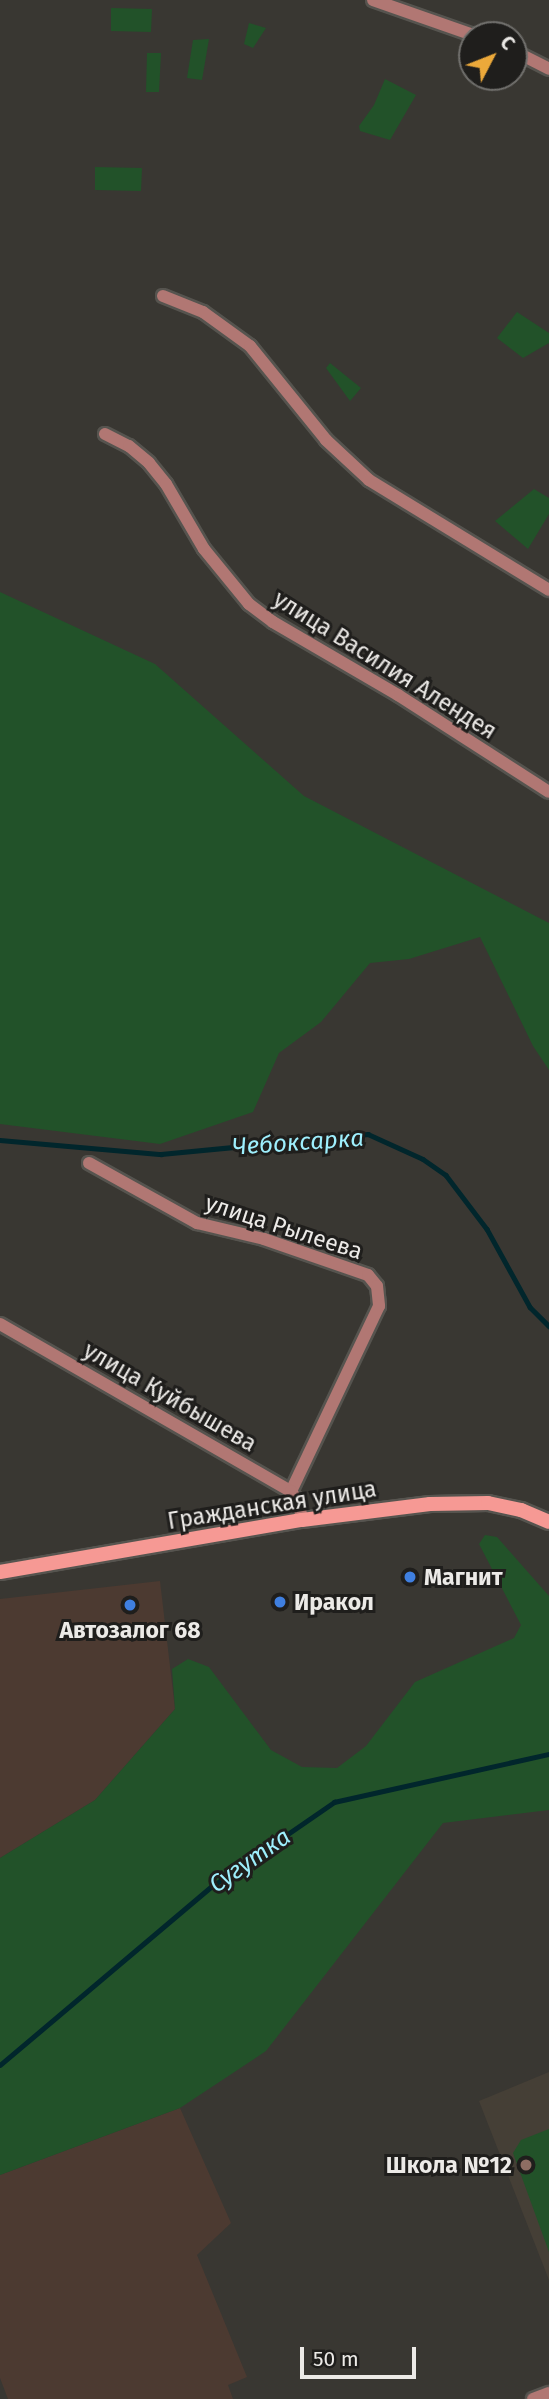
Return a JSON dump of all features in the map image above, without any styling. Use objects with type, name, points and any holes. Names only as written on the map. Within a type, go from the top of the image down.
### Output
[{"type":"main road","name":"Гражданская улица","points":[[0,1572],[302,1520],[463,1503],[488,1503],[521,1510],[549,1522]]},
{"type":"street","points":[[373,0],[458,30]]},
{"type":"street","points":[[528,58],[549,69]]},
{"type":"street","points":[[163,296],[203,312],[250,346],[326,440],[369,481],[549,590]]},
{"type":"street","name":"улица Василия Алендея","points":[[105,434],[129,446],[149,463],[166,484],[204,549],[249,604],[273,622],[398,695],[549,792]]},
{"type":"street","name":"улица Рылеева","points":[[89,1163],[197,1223],[264,1239],[368,1275],[377,1286],[379,1306],[291,1491]]},
{"type":"street","name":"улица Куйбышева","points":[[0,1324],[291,1491]]},
{"type":"street","points":[[291,1491],[299,1504],[302,1520]]},
{"type":"street","points":[[533,2399],[549,2393]]},
{"type":"shaded area","points":[[160,1581],[175,1709],[95,1800],[0,1858],[0,1599]]},
{"type":"shaded area","name":"Школа №12","points":[[549,2072],[549,2280],[479,2101]]},
{"type":"shaded area","points":[[180,2108],[231,2223],[197,2255],[247,2377],[228,2385],[233,2399],[8,2399],[0,2378],[0,2175]]},
{"type":"green space","points":[[111,8],[152,9],[151,32],[111,31]]},
{"type":"green space","points":[[249,23],[266,28],[253,48],[244,44]]},
{"type":"green space","points":[[209,39],[202,80],[187,78],[193,40]]},
{"type":"green space","points":[[147,53],[161,53],[159,92],[146,92]]},
{"type":"green space","points":[[385,79],[416,95],[390,140],[360,131],[359,126],[374,105]]},
{"type":"green space","points":[[95,167],[142,168],[141,191],[95,190]]},
{"type":"green space","points":[[517,312],[549,333],[549,343],[523,358],[497,338]]},
{"type":"green space","points":[[330,363],[361,388],[350,401],[326,368]]},
{"type":"green space","points":[[534,489],[549,498],[549,514],[528,549],[495,521]]},
{"type":"green space","points":[[0,592],[155,664],[304,796],[549,923],[549,1070],[533,1046],[480,937],[409,959],[370,963],[321,1022],[279,1053],[253,1112],[160,1144],[0,1124]]},
{"type":"green space","points":[[485,1535],[497,1537],[549,1596],[549,1810],[443,1823],[266,2051],[180,2108],[0,2175],[0,1858],[95,1800],[175,1709],[172,1669],[188,1659],[209,1667],[271,1750],[302,1767],[337,1768],[366,1746],[415,1682],[514,1638],[521,1625],[479,1544]]},
{"type":"green space","points":[[549,2129],[549,2252],[513,2153],[521,2140]]},
{"type":"waterway","name":"Чебоксарка","points":[[0,1140],[161,1154],[368,1134],[423,1159],[446,1175],[487,1229],[530,1307],[549,1326]]},
{"type":"waterway","name":"Сугутка","points":[[0,2065],[211,1887],[334,1802],[549,1754]]},
{"type":"place","name":"Магнит","points":[[410,1577]]},
{"type":"place","name":"Иракол","points":[[280,1602]]},
{"type":"place","name":"Автозалог 68","points":[[130,1605]]},
{"type":"place","name":"Школа №12","points":[[526,2165]]}]
